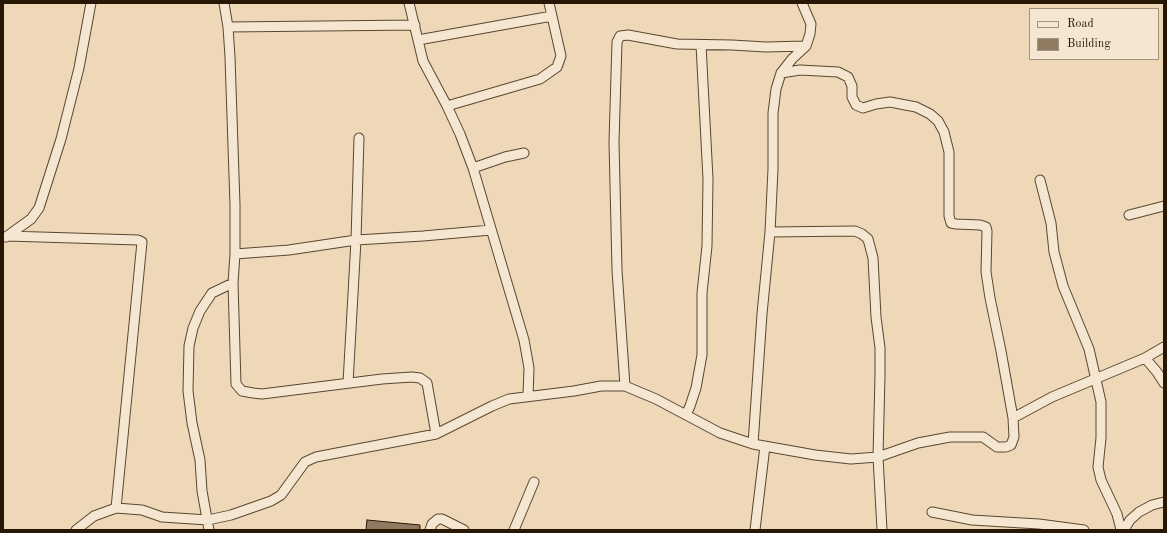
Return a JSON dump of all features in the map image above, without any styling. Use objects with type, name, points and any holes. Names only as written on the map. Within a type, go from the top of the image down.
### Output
[{"type":"street","points":[[5,238],[31,219],[39,208],[61,139],[75,82],[91,3]]},
{"type":"street","points":[[224,3],[228,27],[235,206],[235,254],[233,283],[236,384],[242,390],[262,394],[396,378],[420,378],[427,383],[436,434]]},
{"type":"street","points":[[409,3],[423,62],[447,106],[460,134],[473,168],[492,230],[524,340],[529,368],[528,396]]},
{"type":"street","points":[[447,106],[540,79],[557,67],[561,56],[549,3]]},
{"type":"street","points":[[753,444],[762,314],[770,232],[773,169],[773,113],[776,90],[781,72],[806,46],[810,34],[811,24],[802,3]]},
{"type":"street","points":[[418,40],[552,16]]},
{"type":"street","points":[[228,27],[415,25]]},
{"type":"street","points":[[625,386],[617,270],[614,166],[617,42],[620,36],[628,35],[671,43],[701,45],[766,47],[806,46]]},
{"type":"street","points":[[686,415],[696,388],[702,355],[702,292],[707,246],[708,179],[701,45]]},
{"type":"street","points":[[76,530],[94,516],[116,508],[142,510],[162,517],[208,520],[231,515],[271,501],[281,495],[305,462],[316,457],[436,434],[509,399],[601,386],[625,386],[656,399],[720,433],[753,444],[851,460],[878,457],[918,443],[950,437],[983,437],[997,447],[1006,447],[1011,445],[1014,437],[1012,418],[986,272],[986,227],[980,225],[951,223],[949,216],[949,152],[944,132],[938,121],[930,114],[916,106],[890,102],[863,108],[856,105],[852,97],[852,86],[848,77],[838,72],[800,70],[781,72]]},
{"type":"street","points":[[348,383],[356,240],[359,138]]},
{"type":"street","points":[[473,168],[504,157],[524,153]]},
{"type":"street","points":[[1040,180],[1051,223],[1054,252],[1063,286],[1089,349],[1096,379],[1102,414],[1098,467],[1101,480],[1116,514],[1121,530]]},
{"type":"street","points":[[1129,215],[1164,206]]},
{"type":"street","points":[[235,254],[289,250],[356,240],[492,230]]},
{"type":"street","points":[[770,232],[854,231],[862,234],[868,239],[873,258],[876,317],[880,348],[878,457],[882,530]]},
{"type":"street","points":[[5,238],[138,240],[142,242],[116,508]]},
{"type":"street","points":[[209,530],[202,491],[200,460],[192,423],[188,391],[189,346],[193,328],[200,311],[212,293],[233,283]]},
{"type":"street","points":[[1012,418],[1052,397],[1145,358],[1164,348]]},
{"type":"street","points":[[1145,358],[1164,383]]},
{"type":"street","points":[[755,530],[765,446]]},
{"type":"street","points":[[514,530],[534,482]]},
{"type":"street","points":[[1124,530],[1130,520],[1139,512],[1152,505],[1164,502]]},
{"type":"street","points":[[932,512],[1006,526],[1039,524],[1084,530]]},
{"type":"street","points":[[430,530],[432,524],[438,519],[442,519],[464,530]]},
{"type":"building","points":[[367,520],[420,525],[420,530],[366,530]]}]
